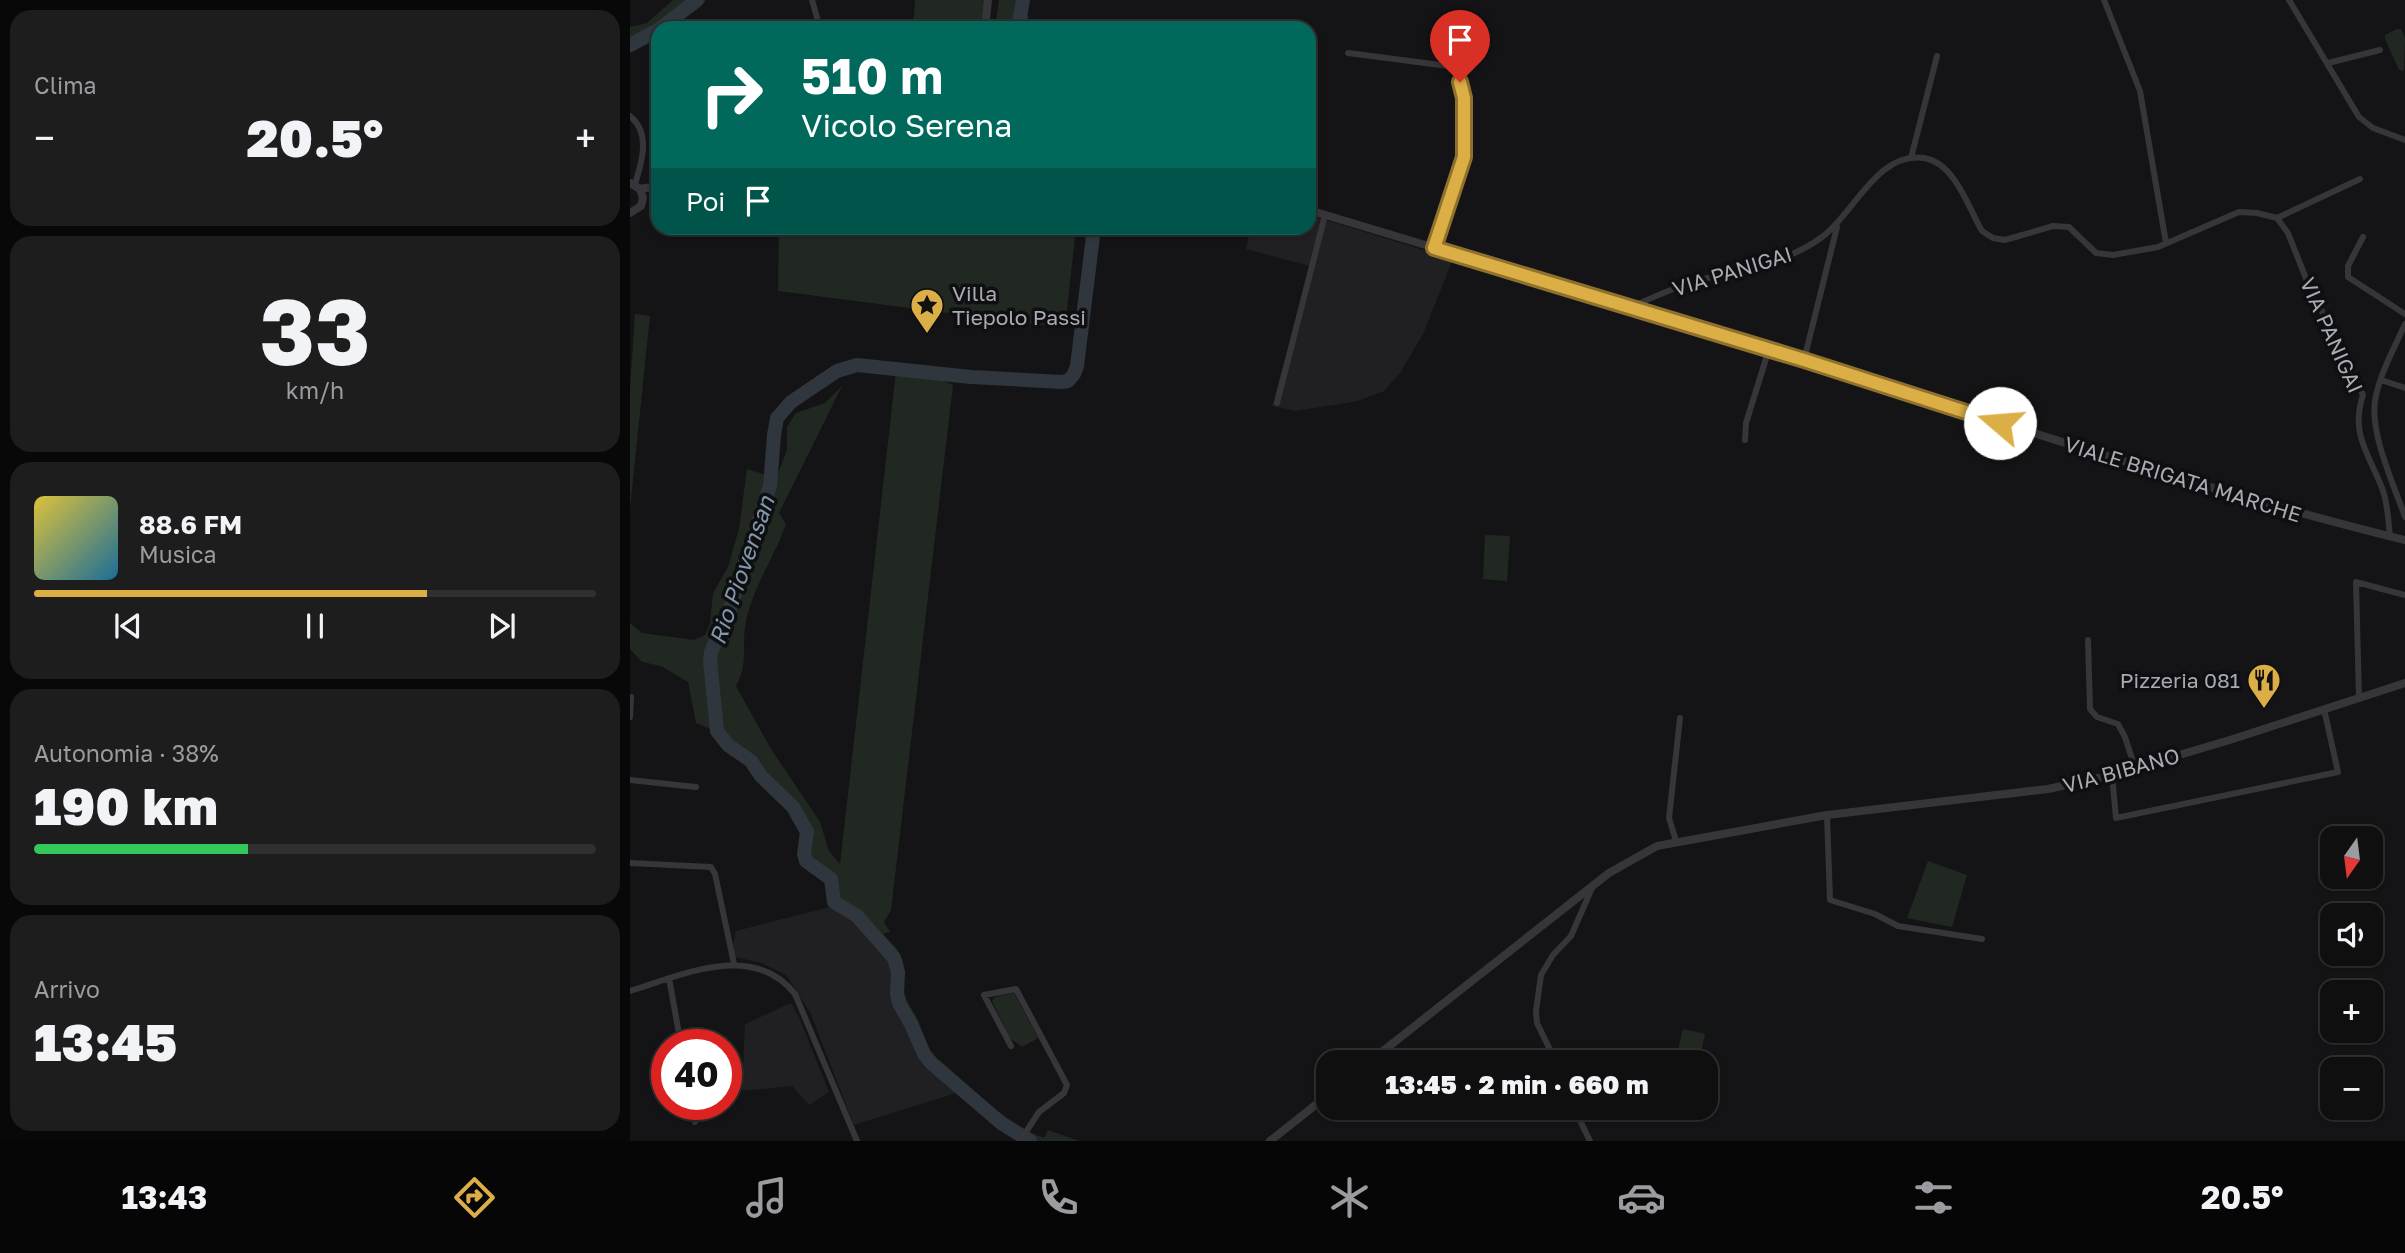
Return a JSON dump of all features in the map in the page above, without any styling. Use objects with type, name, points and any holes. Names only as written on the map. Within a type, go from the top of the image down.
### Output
[{"type":"street","points":[[812,0],[818,21]]},
{"type":"street","points":[[986,21],[988,0]]},
{"type":"street","points":[[2104,0],[2140,91],[2166,243]]},
{"type":"street","points":[[2289,0],[2359,117],[2373,128],[2405,140]]},
{"type":"street","points":[[2328,63],[2380,50]]},
{"type":"street","points":[[1348,53],[1456,66],[1464,98],[1464,157],[1434,248]]},
{"type":"street","points":[[1937,56],[1911,158],[1941,164],[1953,177],[1982,231],[1993,238],[2014,238],[2061,226],[2074,229],[2090,248],[2104,255],[2137,252],[2166,243],[2239,212],[2277,218],[2360,179]]},
{"type":"street","points":[[630,116],[643,133],[636,186],[640,206],[632,212],[630,224]]},
{"type":"street","name":"VIA PANIGAI","points":[[1630,308],[1659,294],[1772,262],[1811,245],[1831,230],[1872,180],[1892,166],[1911,158]]},
{"type":"street","name":"VIALE BRIGATA MARCHE","points":[[1316,212],[1769,349],[2074,447],[2233,494],[2405,540]]},
{"type":"street","points":[[1277,402],[1325,215]]},
{"type":"street","name":"VIA PANIGAI","points":[[2277,218],[2288,233],[2307,281],[2363,395],[2359,410],[2360,438],[2388,507],[2390,536]]},
{"type":"street","points":[[1804,360],[1837,227]]},
{"type":"street","points":[[2362,237],[2348,266],[2348,277],[2405,314]]},
{"type":"street","points":[[2405,324],[2381,380],[2375,401],[2374,419],[2377,436],[2405,517]]},
{"type":"street","points":[[1745,440],[1746,423],[1769,349]]},
{"type":"street","points":[[2381,380],[2405,388]]},
{"type":"street","points":[[2363,395],[2375,401]]},
{"type":"street","points":[[2359,698],[2356,582],[2405,596]]},
{"type":"street","name":"VIA BIBANO","points":[[2088,640],[2090,709],[2097,717],[2118,724],[2135,768]]},
{"type":"street","name":"VIA BIBANO","points":[[1384,1050],[1592,886],[1635,856],[1657,846],[1827,814],[2048,789],[2112,775],[2405,683]]},
{"type":"street","points":[[630,717],[631,697]]},
{"type":"street","points":[[2112,775],[2116,818],[2338,772],[2325,709]]},
{"type":"street","points":[[1676,841],[1669,818],[1680,718]]},
{"type":"street","points":[[630,780],[696,787]]},
{"type":"street","points":[[1827,814],[1830,900],[1875,914],[1898,926],[1982,939]]},
{"type":"street","points":[[630,863],[711,867],[715,874],[734,964]]},
{"type":"street","points":[[1550,1050],[1537,1023],[1541,975],[1553,955],[1571,936],[1592,886]]},
{"type":"street","points":[[630,991],[669,978],[734,964],[765,970],[783,981],[795,994],[857,1141]]},
{"type":"street","points":[[669,978],[678,1029]]},
{"type":"street","points":[[1011,1046],[984,995],[1016,989],[1068,1085],[1064,1093],[1039,1112],[1020,1141]]},
{"type":"street","points":[[1270,1141],[1316,1105]]},
{"type":"street","points":[[1580,1120],[1590,1141]]},
{"type":"shaded area","points":[[673,0],[706,0],[703,5],[679,21],[651,21],[651,42],[630,53],[630,27],[647,23]]},
{"type":"shaded area","points":[[915,0],[987,0],[985,21],[914,21]]},
{"type":"shaded area","points":[[999,0],[1023,0],[1030,21],[996,21]]},
{"type":"shaded area","points":[[2401,29],[2405,38],[2404,71],[2399,70],[2385,39],[2385,35]]},
{"type":"shaded area","points":[[1316,217],[1453,259],[1423,334],[1400,373],[1384,391],[1358,401],[1295,411],[1272,406],[1310,266],[1246,249],[1249,235],[1316,235]]},
{"type":"shaded area","points":[[779,235],[1075,235],[1065,328],[778,291]]},
{"type":"shaded area","points":[[635,314],[650,316],[630,508],[630,390]]},
{"type":"shaded area","points":[[896,372],[939,379],[953,385],[891,910],[884,922],[890,932],[883,934],[903,960],[904,992],[907,1001],[929,1049],[937,1058],[1014,1123],[1044,1138],[1048,1130],[1079,1141],[1020,1141],[999,1128],[928,1067],[918,1056],[895,1006],[891,994],[892,973],[889,960],[855,921],[829,905],[826,883],[800,862],[798,850],[802,833],[780,799],[765,787],[740,759],[718,743],[711,729],[696,723],[688,682],[661,666],[642,662],[630,649],[630,623],[642,633],[694,640],[705,635],[710,624],[713,593],[728,567],[739,529],[747,469],[766,475],[779,471],[787,450],[787,427],[796,413],[825,403],[842,386],[779,513],[786,524],[748,613],[743,663],[736,686],[771,749],[820,822],[829,851],[840,864]]},
{"type":"shaded area","points":[[1485,535],[1510,536],[1507,581],[1483,579]]},
{"type":"shaded area","points":[[1928,861],[1967,875],[1952,927],[1907,918]]},
{"type":"shaded area","points":[[830,907],[855,921],[887,957],[892,968],[891,994],[918,1056],[956,1093],[854,1125],[810,1012],[786,975],[762,963],[730,956],[736,931]]},
{"type":"shaded area","points":[[1014,993],[1038,1038],[1022,1047],[1010,1038],[992,1001],[995,997]]},
{"type":"shaded area","points":[[791,1003],[829,1092],[809,1105],[792,1086],[742,1091],[745,1024]]},
{"type":"shaded area","points":[[1683,1029],[1705,1034],[1702,1050],[1678,1050]]},
{"type":"waterway","points":[[670,21],[697,0]]},
{"type":"waterway","name":"Rio Piovensan","points":[[1019,21],[1023,0]]},
{"type":"waterway","points":[[630,45],[651,34]]},
{"type":"waterway","name":"Rio Piovensan","points":[[1030,1141],[1001,1123],[924,1054],[899,1003],[898,972],[894,958],[857,916],[834,902],[831,879],[806,861],[804,854],[807,832],[793,807],[761,776],[751,761],[728,745],[717,731],[710,661],[770,486],[777,418],[791,402],[837,371],[857,365],[971,377],[1068,381],[1077,366],[1093,235]]},
{"type":"place","name":"Villa Tiepolo Passi","points":[[927,335]]},
{"type":"place","name":"Pizzeria 081","points":[[2264,710]]},
{"type":"route","points":[[1460,82],[1464,98],[1464,157],[1434,248],[1804,360],[2000,423]]}]
